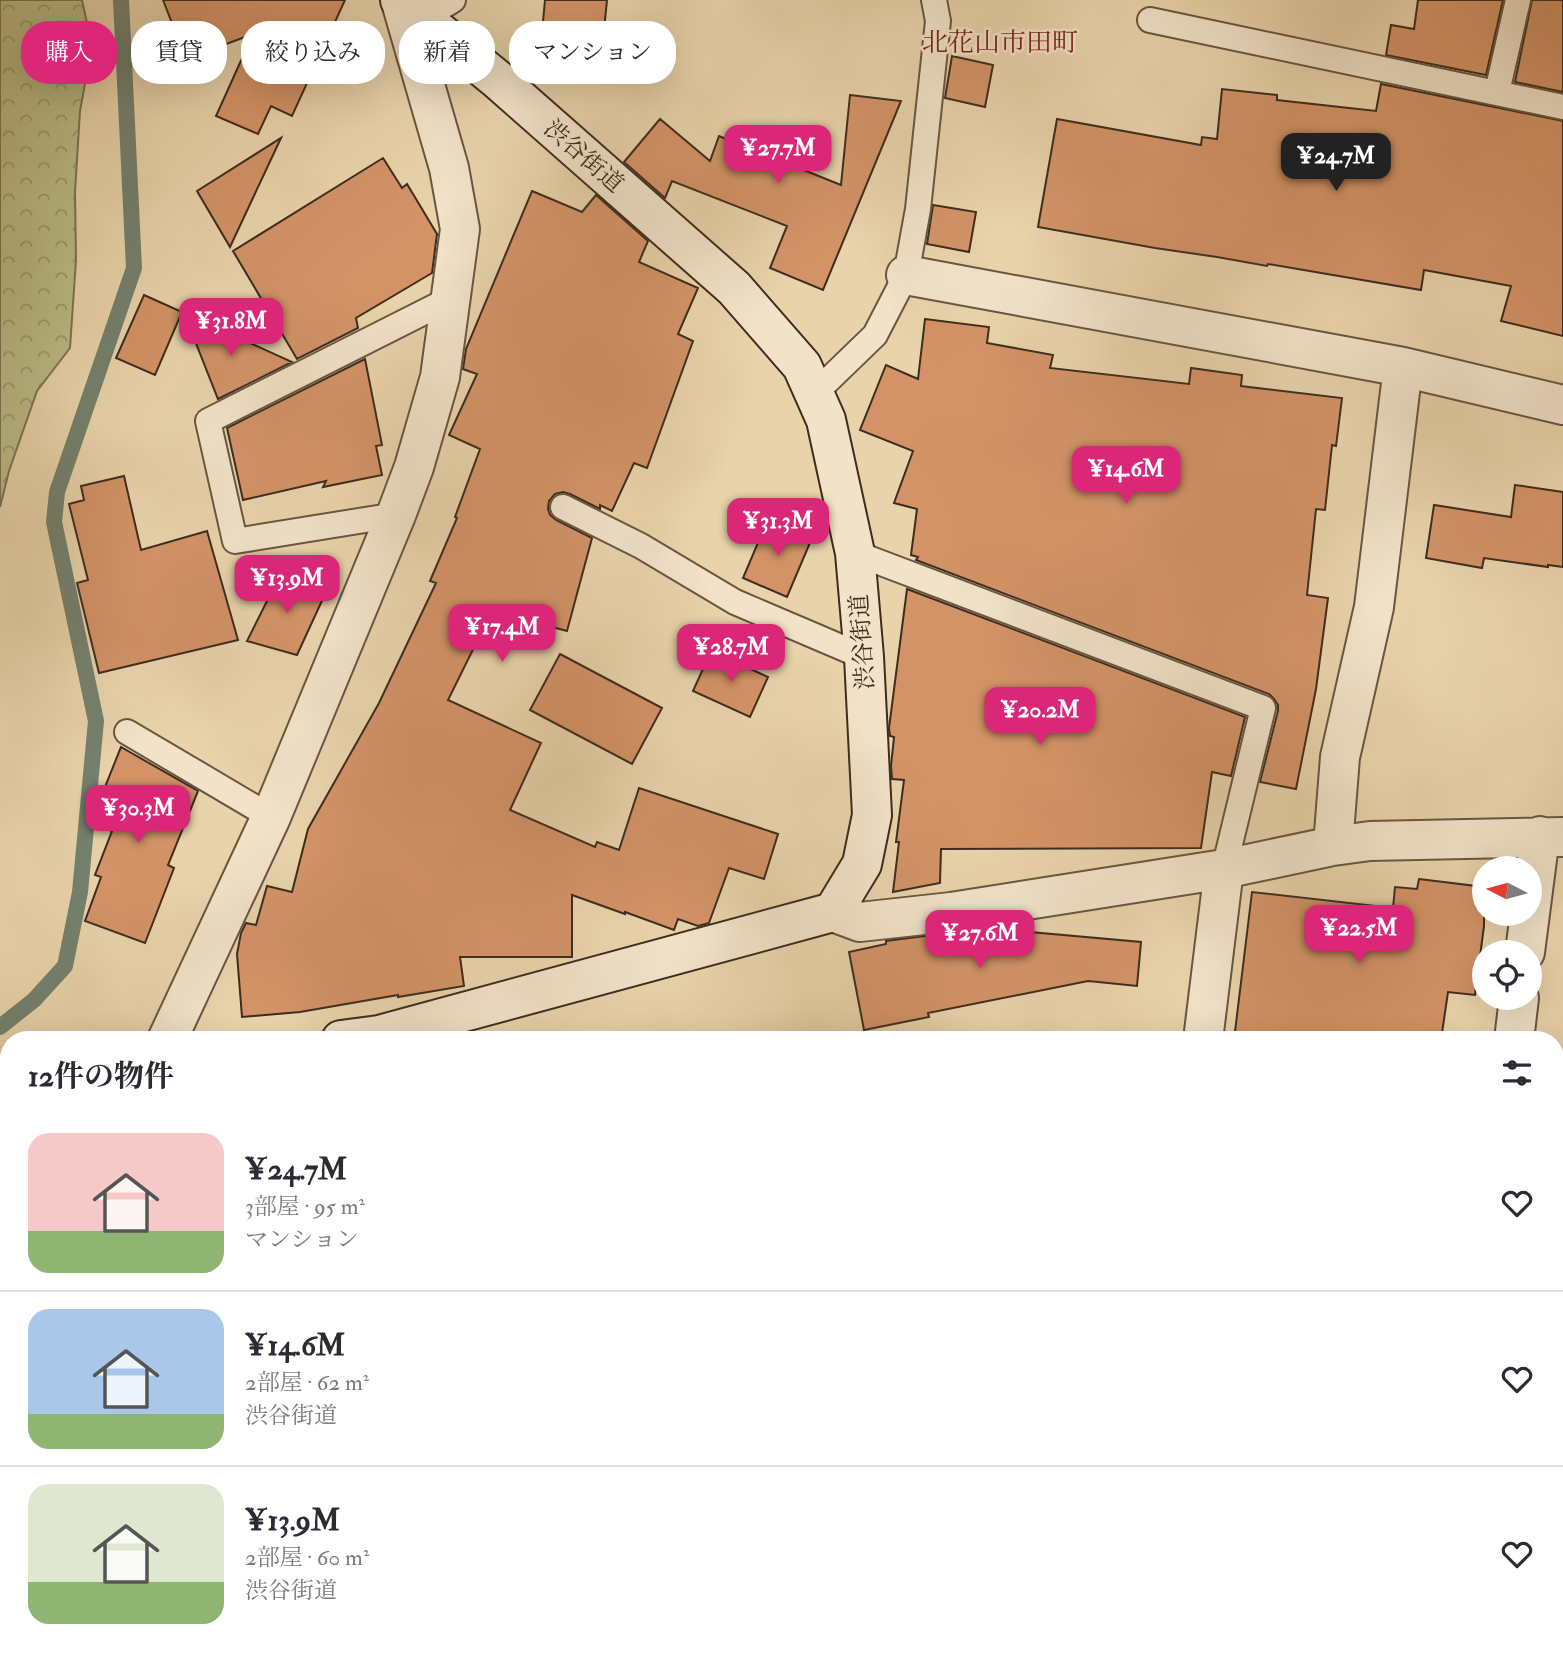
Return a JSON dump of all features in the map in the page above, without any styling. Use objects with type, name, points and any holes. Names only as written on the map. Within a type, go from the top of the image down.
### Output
[{"type":"street","points":[[171,1031],[271,817],[396,515],[414,467],[440,377],[460,229],[419,5]]},
{"type":"street","name":"渋谷街道","points":[[419,5],[498,80],[734,288],[802,366],[815,393],[826,420],[855,553],[864,657],[872,816],[862,864],[833,912]]},
{"type":"street","points":[[906,275],[1403,368],[1563,405]]},
{"type":"street","points":[[1333,846],[1340,757],[1374,607],[1403,368]]},
{"type":"street","points":[[394,1031],[833,912],[860,922],[951,912],[1224,869],[1370,841],[1551,836],[1528,940]]},
{"type":"street","points":[[1204,1031],[1224,869]]},
{"type":"street","points":[[1515,1031],[1518,1010]]},
{"type":"lane","points":[[815,393],[875,335],[906,275],[918,208],[938,22],[934,0]]},
{"type":"lane","points":[[1497,92],[1518,0]]},
{"type":"lane","points":[[1150,20],[1563,107]]},
{"type":"lane","points":[[396,515],[235,541],[208,421],[452,299]]},
{"type":"lane","points":[[563,507],[641,546],[734,602],[864,657]]},
{"type":"lane","points":[[855,553],[1264,708],[1224,869]]},
{"type":"lane","points":[[127,732],[271,817]]},
{"type":"green space","points":[[0,0],[82,0],[87,21],[21,21],[21,84],[85,84],[80,111],[75,192],[76,260],[70,348],[37,391],[9,471],[0,507]]},
{"type":"building","points":[[163,0],[345,0],[335,21],[241,21],[241,38],[227,44],[227,21],[171,21]]},
{"type":"building","points":[[545,0],[607,0],[605,21],[543,21]]},
{"type":"building","points":[[1418,0],[1503,0],[1486,75],[1386,55],[1391,25],[1414,29]]},
{"type":"building","points":[[1532,0],[1563,0],[1563,92],[1515,82]]},
{"type":"building","points":[[952,56],[993,65],[985,107],[945,98]]},
{"type":"building","points":[[241,61],[241,84],[307,84],[292,116],[271,106],[258,134],[216,116]]},
{"type":"building","points":[[1381,84],[1563,121],[1563,336],[1501,321],[1511,286],[1424,270],[1421,290],[1038,227],[1057,119],[1201,145],[1202,137],[1217,139],[1222,89],[1277,95],[1277,100],[1376,111]]},
{"type":"building","points":[[850,95],[901,101],[823,290],[770,268],[787,226],[672,181],[665,198],[624,162],[660,119],[710,161],[719,136],[841,185]]},
{"type":"building","points":[[281,138],[230,247],[197,191]]},
{"type":"building","points":[[383,158],[402,188],[407,184],[437,234],[432,273],[356,318],[358,328],[297,359],[233,251]]},
{"type":"building","points":[[532,191],[582,212],[596,195],[648,241],[639,262],[698,288],[678,334],[693,341],[647,468],[634,463],[612,511],[600,505],[600,509],[563,492],[555,494],[549,501],[550,515],[592,538],[567,631],[492,611],[448,700],[541,743],[510,810],[595,847],[597,842],[619,850],[639,788],[778,834],[764,879],[729,868],[709,923],[698,926],[678,919],[674,930],[572,895],[572,957],[460,957],[464,986],[300,1012],[242,1017],[237,954],[241,933],[246,923],[256,925],[267,886],[292,892],[308,829],[379,703],[436,583],[430,581],[457,518],[455,517],[480,449],[449,435],[477,374],[463,369],[466,349]]},
{"type":"building","points":[[933,205],[976,212],[969,252],[927,244]]},
{"type":"building","points":[[144,295],[182,312],[155,375],[116,358]]},
{"type":"building","points":[[184,313],[292,362],[218,399]]},
{"type":"building","points":[[925,319],[989,327],[987,343],[1053,355],[1050,368],[1189,384],[1191,368],[1242,375],[1241,386],[1342,398],[1336,446],[1332,445],[1325,510],[1316,509],[1307,595],[1328,598],[1316,689],[1296,789],[1260,782],[1278,711],[1278,705],[1269,694],[916,560],[918,557],[911,555],[917,509],[894,503],[913,451],[860,430],[886,365],[918,379]]},
{"type":"building","points":[[365,359],[382,445],[376,446],[382,475],[323,487],[326,481],[243,500],[227,428]]},
{"type":"building","points":[[124,476],[141,550],[207,531],[238,640],[99,673],[77,583],[88,580],[69,504],[84,500],[81,486]]},
{"type":"building","points":[[1515,485],[1563,492],[1563,567],[1484,558],[1482,568],[1426,558],[1434,505],[1511,517]]},
{"type":"building","points":[[768,519],[812,538],[787,597],[743,578]]},
{"type":"building","points":[[282,571],[326,592],[297,655],[247,641]]},
{"type":"building","points":[[907,589],[1245,717],[1231,776],[1212,772],[1201,848],[941,849],[940,883],[893,892],[904,780],[892,779],[894,737],[890,736],[889,728]]},
{"type":"building","points":[[711,651],[768,677],[750,717],[693,691]]},
{"type":"building","points":[[560,654],[662,708],[632,764],[530,710]]},
{"type":"building","points":[[121,747],[198,791],[168,865],[174,868],[145,943],[85,921],[101,877],[95,875],[112,831],[96,825],[111,790],[105,787]]},
{"type":"building","points":[[1419,879],[1472,886],[1472,926],[1484,926],[1482,940],[1472,940],[1472,995],[1448,992],[1442,1031],[1235,1031],[1252,892],[1393,908],[1395,887],[1417,889]]},
{"type":"building","points":[[987,928],[1141,942],[1137,986],[1088,981],[928,1013],[929,1017],[864,1030],[849,952],[886,944],[886,941]]},
{"type":"waterway","points":[[0,1027],[34,1000],[65,966],[80,892],[96,721],[54,522],[57,492],[134,268],[121,0]]},
{"type":"district","name":"北花山市田町","points":[[1000,42]]}]
